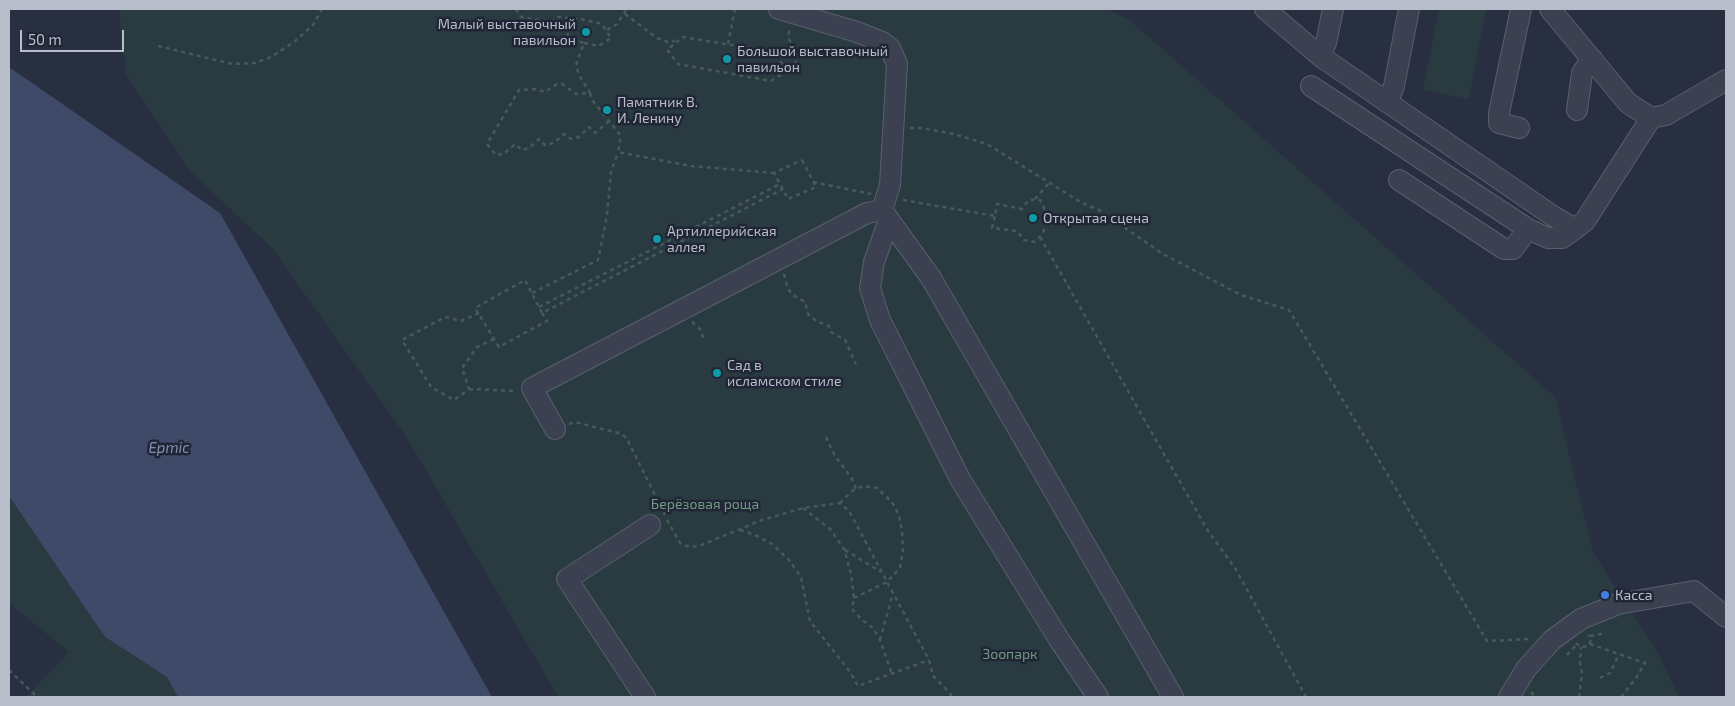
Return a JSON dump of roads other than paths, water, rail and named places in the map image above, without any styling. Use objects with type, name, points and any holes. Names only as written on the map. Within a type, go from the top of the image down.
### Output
[{"type":"street","points":[[1265,9],[1320,56],[1553,216],[1575,229]]},
{"type":"street","points":[[1320,56],[1326,43],[1333,9]]},
{"type":"street","points":[[1387,102],[1394,86],[1409,9]]},
{"type":"street","points":[[1518,128],[1499,123],[1499,113],[1521,9]]},
{"type":"street","points":[[1550,9],[1628,102],[1651,118]]},
{"type":"street","points":[[785,11],[857,32],[882,42],[890,48],[897,64],[890,185],[870,288],[880,320],[960,479],[1060,640],[1098,697]]},
{"type":"street","points":[[1577,110],[1582,73],[1592,59]]},
{"type":"street","points":[[1311,86],[1528,228],[1548,238],[1562,238],[1585,221],[1651,118],[1666,115],[1726,80]]},
{"type":"street","points":[[1399,180],[1504,249],[1513,250],[1528,228]]},
{"type":"street","points":[[555,429],[532,388],[867,213],[886,209]]},
{"type":"street","points":[[886,209],[931,278],[1173,697]]},
{"type":"street","points":[[645,697],[567,579],[650,525]]},
{"type":"street","points":[[1509,697],[1526,668],[1555,638],[1581,619],[1618,604],[1694,591],[1726,617]]},
{"type":"water","name":"Ертіс","points":[[9,67],[220,213],[492,697],[178,697],[167,677],[105,637],[9,496]]},
{"type":"place","name":"Малый выставочный павильон","points":[[586,32]]},
{"type":"place","name":"Большой выставочный павильон","points":[[727,59]]},
{"type":"place","name":"Памятник В. И. Ленину","points":[[607,110]]},
{"type":"place","name":"Открытая сцена","points":[[1033,218]]},
{"type":"place","name":"Артиллерийская аллея","points":[[657,239]]},
{"type":"place","name":"Сад в исламском стиле","points":[[717,373]]},
{"type":"place","name":"Касса","points":[[1605,595]]},
{"type":"park label","name":"Берёзовая роща","points":[[705,504]]},
{"type":"park label","name":"Зоопарк","points":[[1010,654]]}]
